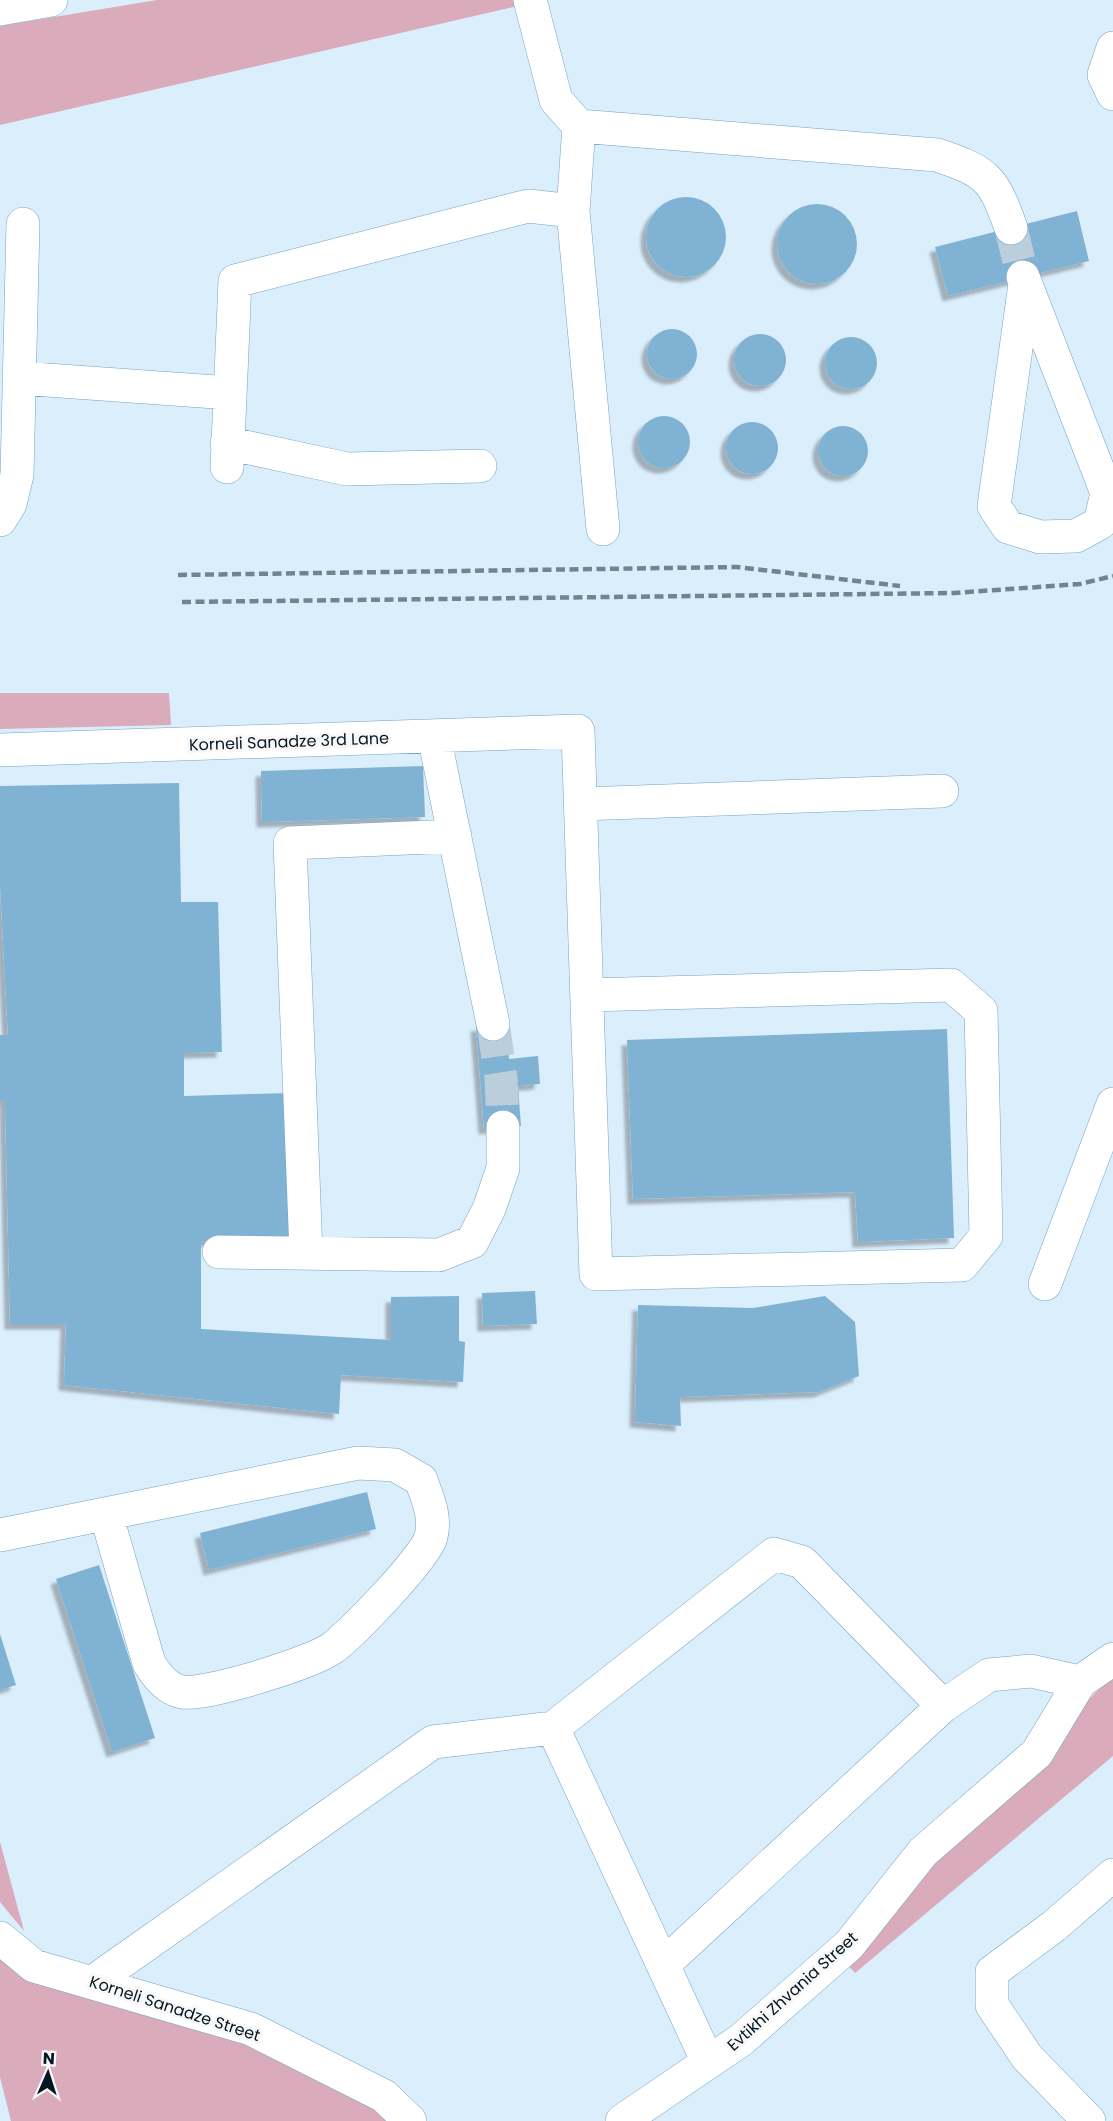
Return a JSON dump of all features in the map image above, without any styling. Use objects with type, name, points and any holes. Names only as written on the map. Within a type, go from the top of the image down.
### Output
[{"type":"street","points":[[0,9],[51,0]]},
{"type":"street","points":[[530,0],[556,100],[579,126],[937,155],[969,166],[985,176],[998,191],[1011,228]]},
{"type":"street","points":[[1113,48],[1104,75],[1113,94]]},
{"type":"street","points":[[579,126],[573,211],[603,529]]},
{"type":"street","points":[[480,466],[347,469],[227,455],[235,281],[528,206],[573,211]]},
{"type":"street","points":[[0,520],[10,504],[17,476],[23,224]]},
{"type":"street","points":[[1024,281],[1107,493],[1100,524],[1076,536],[1040,537],[1008,527],[994,507],[1024,281]]},
{"type":"street","points":[[19,378],[230,393]]},
{"type":"street","name":"Korneli Sanadze 3rd Lane","points":[[0,750],[578,731],[581,804]]},
{"type":"street","points":[[434,736],[493,1024]]},
{"type":"street","points":[[587,995],[951,985],[981,1011],[986,1236],[962,1265],[596,1274],[587,995],[581,804],[942,791]]},
{"type":"street","points":[[306,1252],[290,843],[455,836]]},
{"type":"street","points":[[1045,1284],[1113,1104]]},
{"type":"street","points":[[219,1252],[439,1255],[472,1242],[489,1209],[503,1168],[503,1127]]},
{"type":"street","points":[[0,1535],[358,1463],[395,1465],[421,1480],[434,1516],[430,1539],[405,1576],[330,1649],[288,1667],[208,1691],[181,1692],[157,1677],[149,1663],[106,1514]]},
{"type":"street","points":[[93,1982],[433,1742],[553,1728],[774,1554],[802,1562],[943,1706]]},
{"type":"street","name":"Evtikhi Zhvania Street","points":[[622,2121],[741,2040],[849,1945],[923,1852],[1037,1753],[1080,1682],[1113,1659]]},
{"type":"street","points":[[663,1965],[943,1706],[989,1675],[1031,1671],[1080,1682]]},
{"type":"street","points":[[553,1728],[708,2062]]},
{"type":"street","points":[[1089,2121],[1027,2057],[992,2005],[992,1972],[1054,1926],[1113,1875]]},
{"type":"street","name":"Korneli Sanadze Street","points":[[0,1938],[34,1966],[251,2029],[384,2096],[410,2121]]},
{"type":"shaded area","points":[[157,0],[514,0],[518,6],[0,125],[0,26]]},
{"type":"shaded area","points":[[0,693],[169,693],[171,725],[0,729]]},
{"type":"shaded area","points":[[1113,1675],[1113,1756],[855,1973],[846,1963],[932,1858]]},
{"type":"shaded area","points":[[0,1842],[24,1931],[0,1902]]},
{"type":"shaded area","points":[[0,1955],[247,2036],[400,2121],[11,2121],[0,2077]]},
{"type":"building","points":[[686,197],[701,200],[714,209],[723,222],[726,237],[723,252],[714,265],[701,274],[686,277],[671,274],[658,265],[649,252],[646,237],[649,222],[658,209],[671,200]]},
{"type":"building","points":[[817,204],[832,207],[845,216],[854,229],[857,244],[854,259],[845,272],[832,281],[817,284],[802,281],[789,272],[780,259],[777,244],[780,229],[789,216],[802,207]]},
{"type":"building","points":[[1077,211],[1089,261],[948,296],[935,247]]},
{"type":"building","points":[[677,329],[690,336],[696,344],[696,364],[690,372],[682,378],[667,379],[654,372],[648,364],[647,349],[654,336],[662,330]]},
{"type":"building","points":[[760,334],[770,336],[778,342],[784,350],[786,360],[784,370],[778,378],[770,384],[760,386],[750,384],[742,378],[736,370],[734,360],[736,350],[742,342],[750,336]]},
{"type":"building","points":[[851,337],[861,339],[869,345],[875,353],[877,363],[875,373],[869,381],[861,387],[851,389],[841,387],[833,381],[827,373],[825,363],[827,353],[833,345],[841,339]]},
{"type":"building","points":[[664,416],[674,418],[682,424],[688,432],[690,442],[688,452],[682,460],[674,466],[664,468],[654,466],[646,460],[640,452],[638,442],[640,432],[646,424],[654,418]]},
{"type":"building","points":[[752,422],[762,424],[770,430],[776,438],[778,448],[776,458],[770,466],[762,472],[752,474],[742,472],[734,466],[728,458],[726,448],[728,438],[734,430],[742,424]]},
{"type":"building","points":[[848,426],[861,433],[867,441],[867,461],[861,469],[853,475],[838,476],[825,469],[819,461],[818,446],[825,433],[833,427]]},
{"type":"building","points":[[423,766],[425,817],[262,822],[261,771]]},
{"type":"building","points":[[179,783],[181,902],[218,902],[222,1052],[184,1053],[184,1096],[290,1093],[296,1242],[201,1241],[201,1329],[391,1340],[391,1297],[459,1296],[459,1341],[465,1342],[463,1382],[341,1375],[339,1414],[64,1385],[66,1324],[10,1324],[5,1100],[0,1100],[0,1035],[8,1035],[0,884],[0,786]]},
{"type":"building","points":[[506,1024],[509,1059],[538,1056],[540,1084],[518,1086],[521,1126],[484,1129],[476,1026]]},
{"type":"building","points":[[947,1029],[954,1238],[858,1242],[855,1192],[633,1199],[627,1040]]},
{"type":"building","points":[[535,1291],[537,1324],[483,1326],[482,1293]]},
{"type":"building","points":[[825,1296],[855,1322],[859,1376],[819,1392],[680,1397],[681,1426],[635,1422],[638,1305],[753,1308]]},
{"type":"building","points":[[367,1492],[376,1529],[209,1570],[200,1533]]},
{"type":"building","points":[[99,1565],[155,1738],[112,1752],[56,1579]]},
{"type":"building","points":[[0,1634],[16,1685],[0,1690]]},
{"type":"tunnel","points":[[1011,228],[1023,277]]},
{"type":"tunnel","points":[[493,1024],[501,1078],[503,1127]]},
{"type":"railway","points":[[178,575],[737,567],[900,586]]},
{"type":"railway","points":[[182,602],[954,593],[1080,584],[1113,576]]}]
